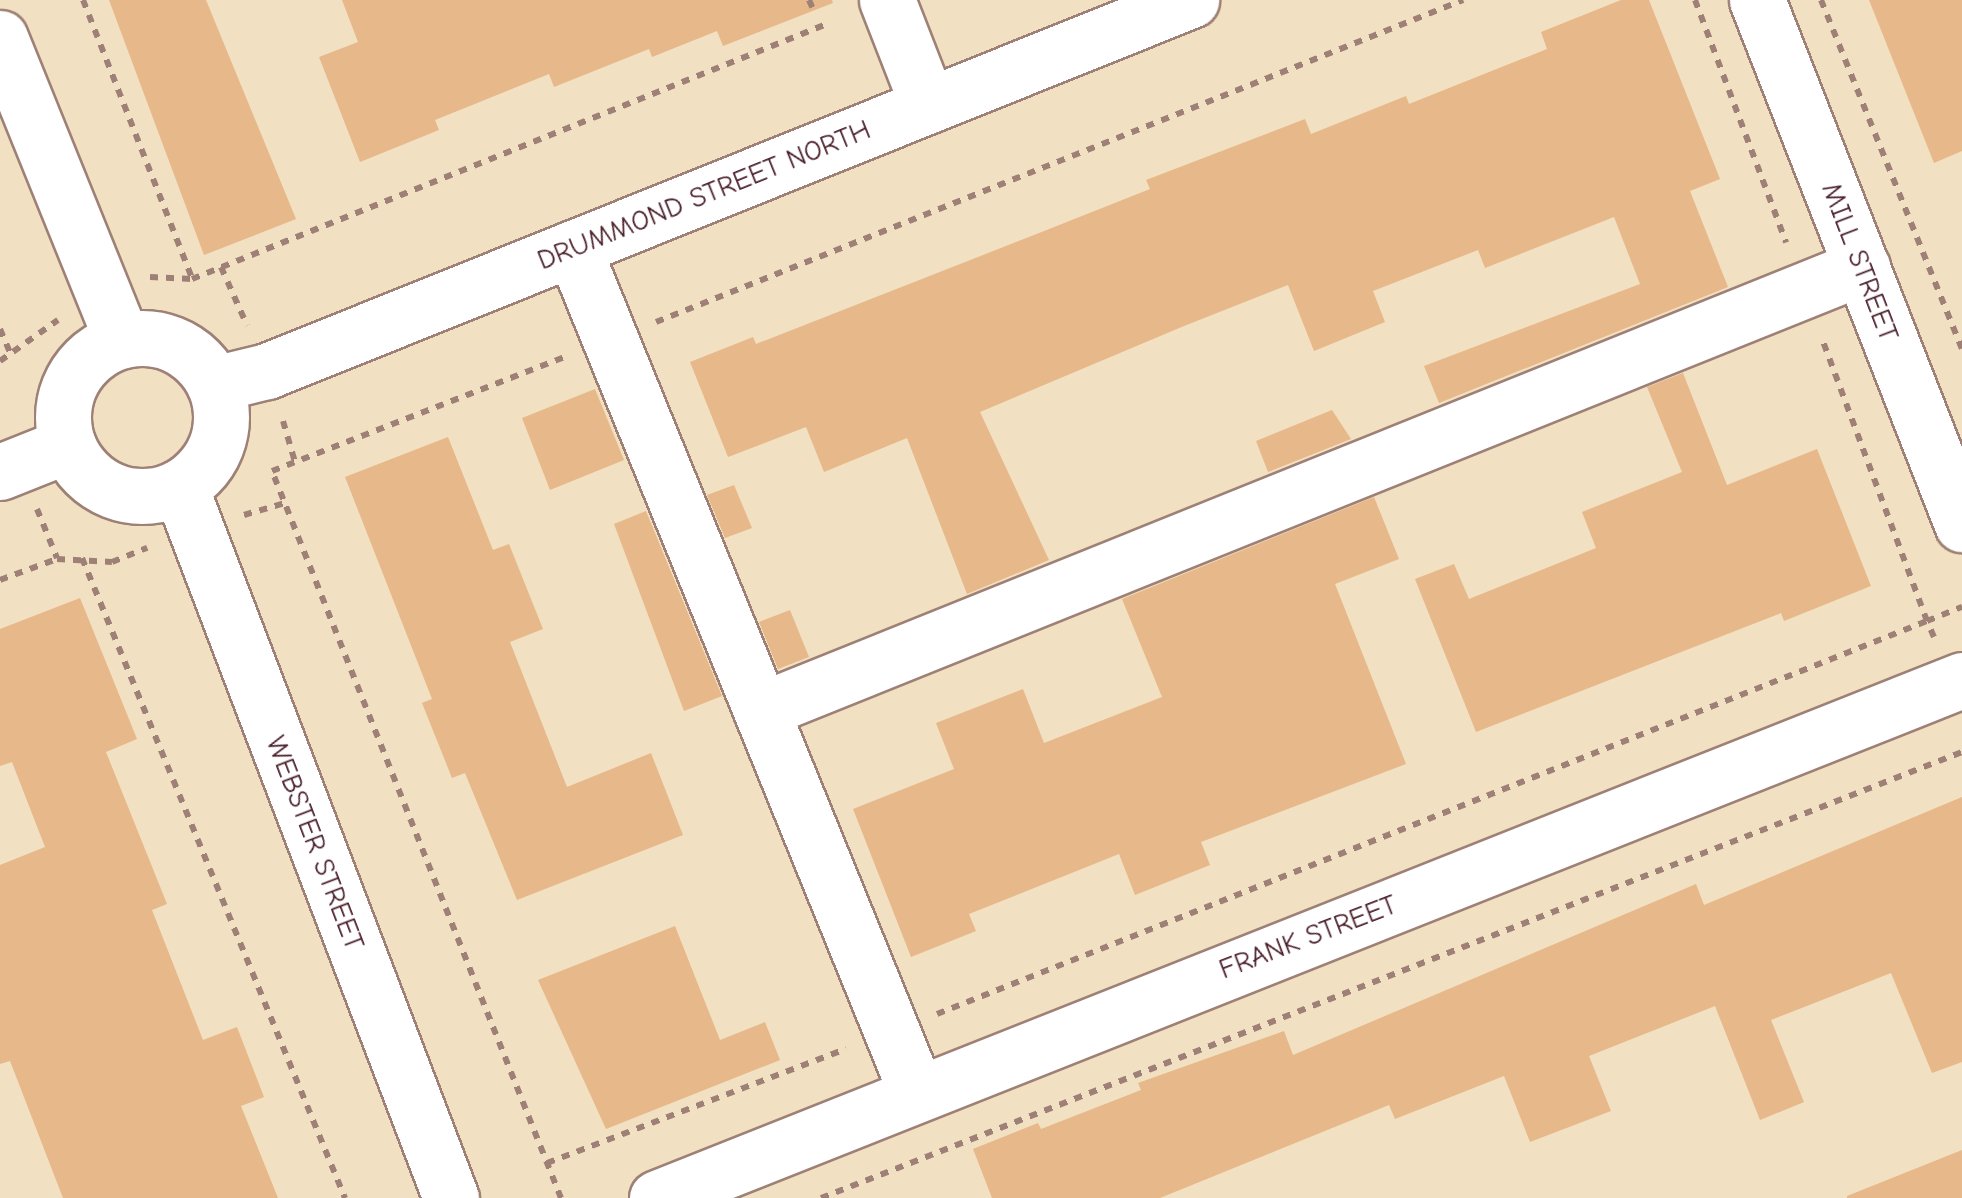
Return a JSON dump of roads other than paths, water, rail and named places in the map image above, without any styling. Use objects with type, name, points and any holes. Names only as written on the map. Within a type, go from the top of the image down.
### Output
[{"type":"street","points":[[886,0],[928,105]]},
{"type":"street","name":"DRUMMOND STREET NORTH","points":[[214,384],[267,370],[1191,0]]},
{"type":"street","name":"MILL STREET","points":[[1756,0],[1962,524]]},
{"type":"street","points":[[0,38],[122,340]]},
{"type":"street","points":[[573,248],[916,1091]]},
{"type":"street","points":[[761,710],[1862,267]]},
{"type":"street","points":[[122,340],[176,345],[214,384],[222,413],[217,442],[203,468],[180,487],[148,496],[115,492],[86,474],[68,446],[62,420],[78,369],[122,340]]},
{"type":"street","points":[[0,472],[68,446]]},
{"type":"street","name":"WEBSTER STREET","points":[[180,487],[451,1198]]},
{"type":"street","name":"FRANK STREET","points":[[657,1198],[916,1091],[1962,680]]}]
